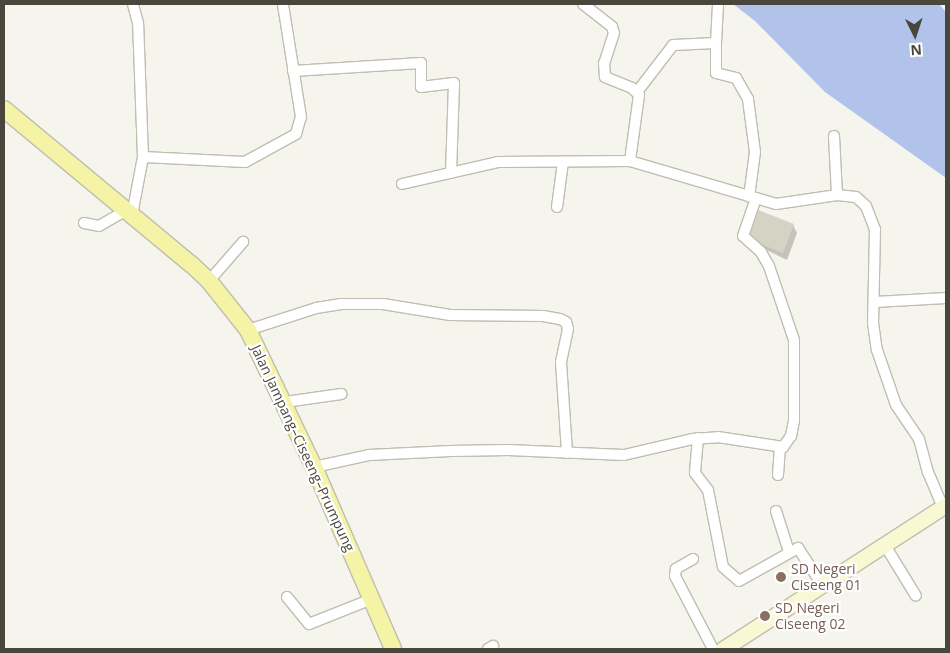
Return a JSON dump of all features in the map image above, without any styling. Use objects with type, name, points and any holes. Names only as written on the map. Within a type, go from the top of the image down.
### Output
[{"type":"main road","name":"Jalan Jampang–Ciseeng–Prumpung","points":[[4,109],[209,281],[248,330],[314,467],[393,649]]},
{"type":"street","points":[[84,223],[99,226],[129,212],[143,157],[138,23],[133,4]]},
{"type":"street","points":[[143,157],[245,162],[296,134],[301,124],[283,4]]},
{"type":"street","points":[[583,4],[612,27],[614,33],[604,63],[605,77],[637,92]]},
{"type":"street","points":[[314,467],[369,455],[508,450],[624,455],[698,438],[732,438],[780,448],[790,441],[794,421],[794,340],[769,266],[761,252],[742,236],[753,198],[755,152],[748,99],[736,78],[716,73],[718,4]]},
{"type":"street","points":[[630,161],[637,92],[673,45],[716,43]]},
{"type":"street","points":[[293,71],[421,63],[421,86],[454,83],[451,173]]},
{"type":"street","points":[[834,136],[837,196]]},
{"type":"street","points":[[402,184],[498,162],[630,161],[753,198],[786,204],[837,196],[856,197],[871,215],[877,244],[874,336],[896,405],[919,439],[928,472],[945,506],[886,547],[723,649]]},
{"type":"street","points":[[557,207],[562,162]]},
{"type":"street","points":[[209,281],[243,242]]},
{"type":"street","points":[[875,302],[946,298]]},
{"type":"street","points":[[248,330],[316,308],[340,304],[383,304],[450,315],[560,319],[566,322],[568,329],[561,362],[567,453]]},
{"type":"street","points":[[284,402],[341,394]]},
{"type":"street","points":[[698,438],[695,473],[708,490],[723,567],[739,581],[790,552],[800,550],[823,586]]},
{"type":"street","points":[[778,475],[780,448]]},
{"type":"street","points":[[776,511],[790,552]]},
{"type":"street","points":[[886,547],[916,596]]},
{"type":"street","points":[[693,559],[676,568],[675,576],[713,649]]},
{"type":"street","points":[[287,597],[309,624],[372,599]]},
{"type":"water","points":[[733,4],[939,4],[946,12],[946,178],[825,92],[755,21]]},
{"type":"building","points":[[753,208],[794,224],[783,253],[748,239],[744,234]]},
{"type":"place","name":"SD Negeri Ciseeng 01","points":[[781,577]]},
{"type":"place","name":"SD Negeri Ciseeng 02","points":[[765,616]]}]
